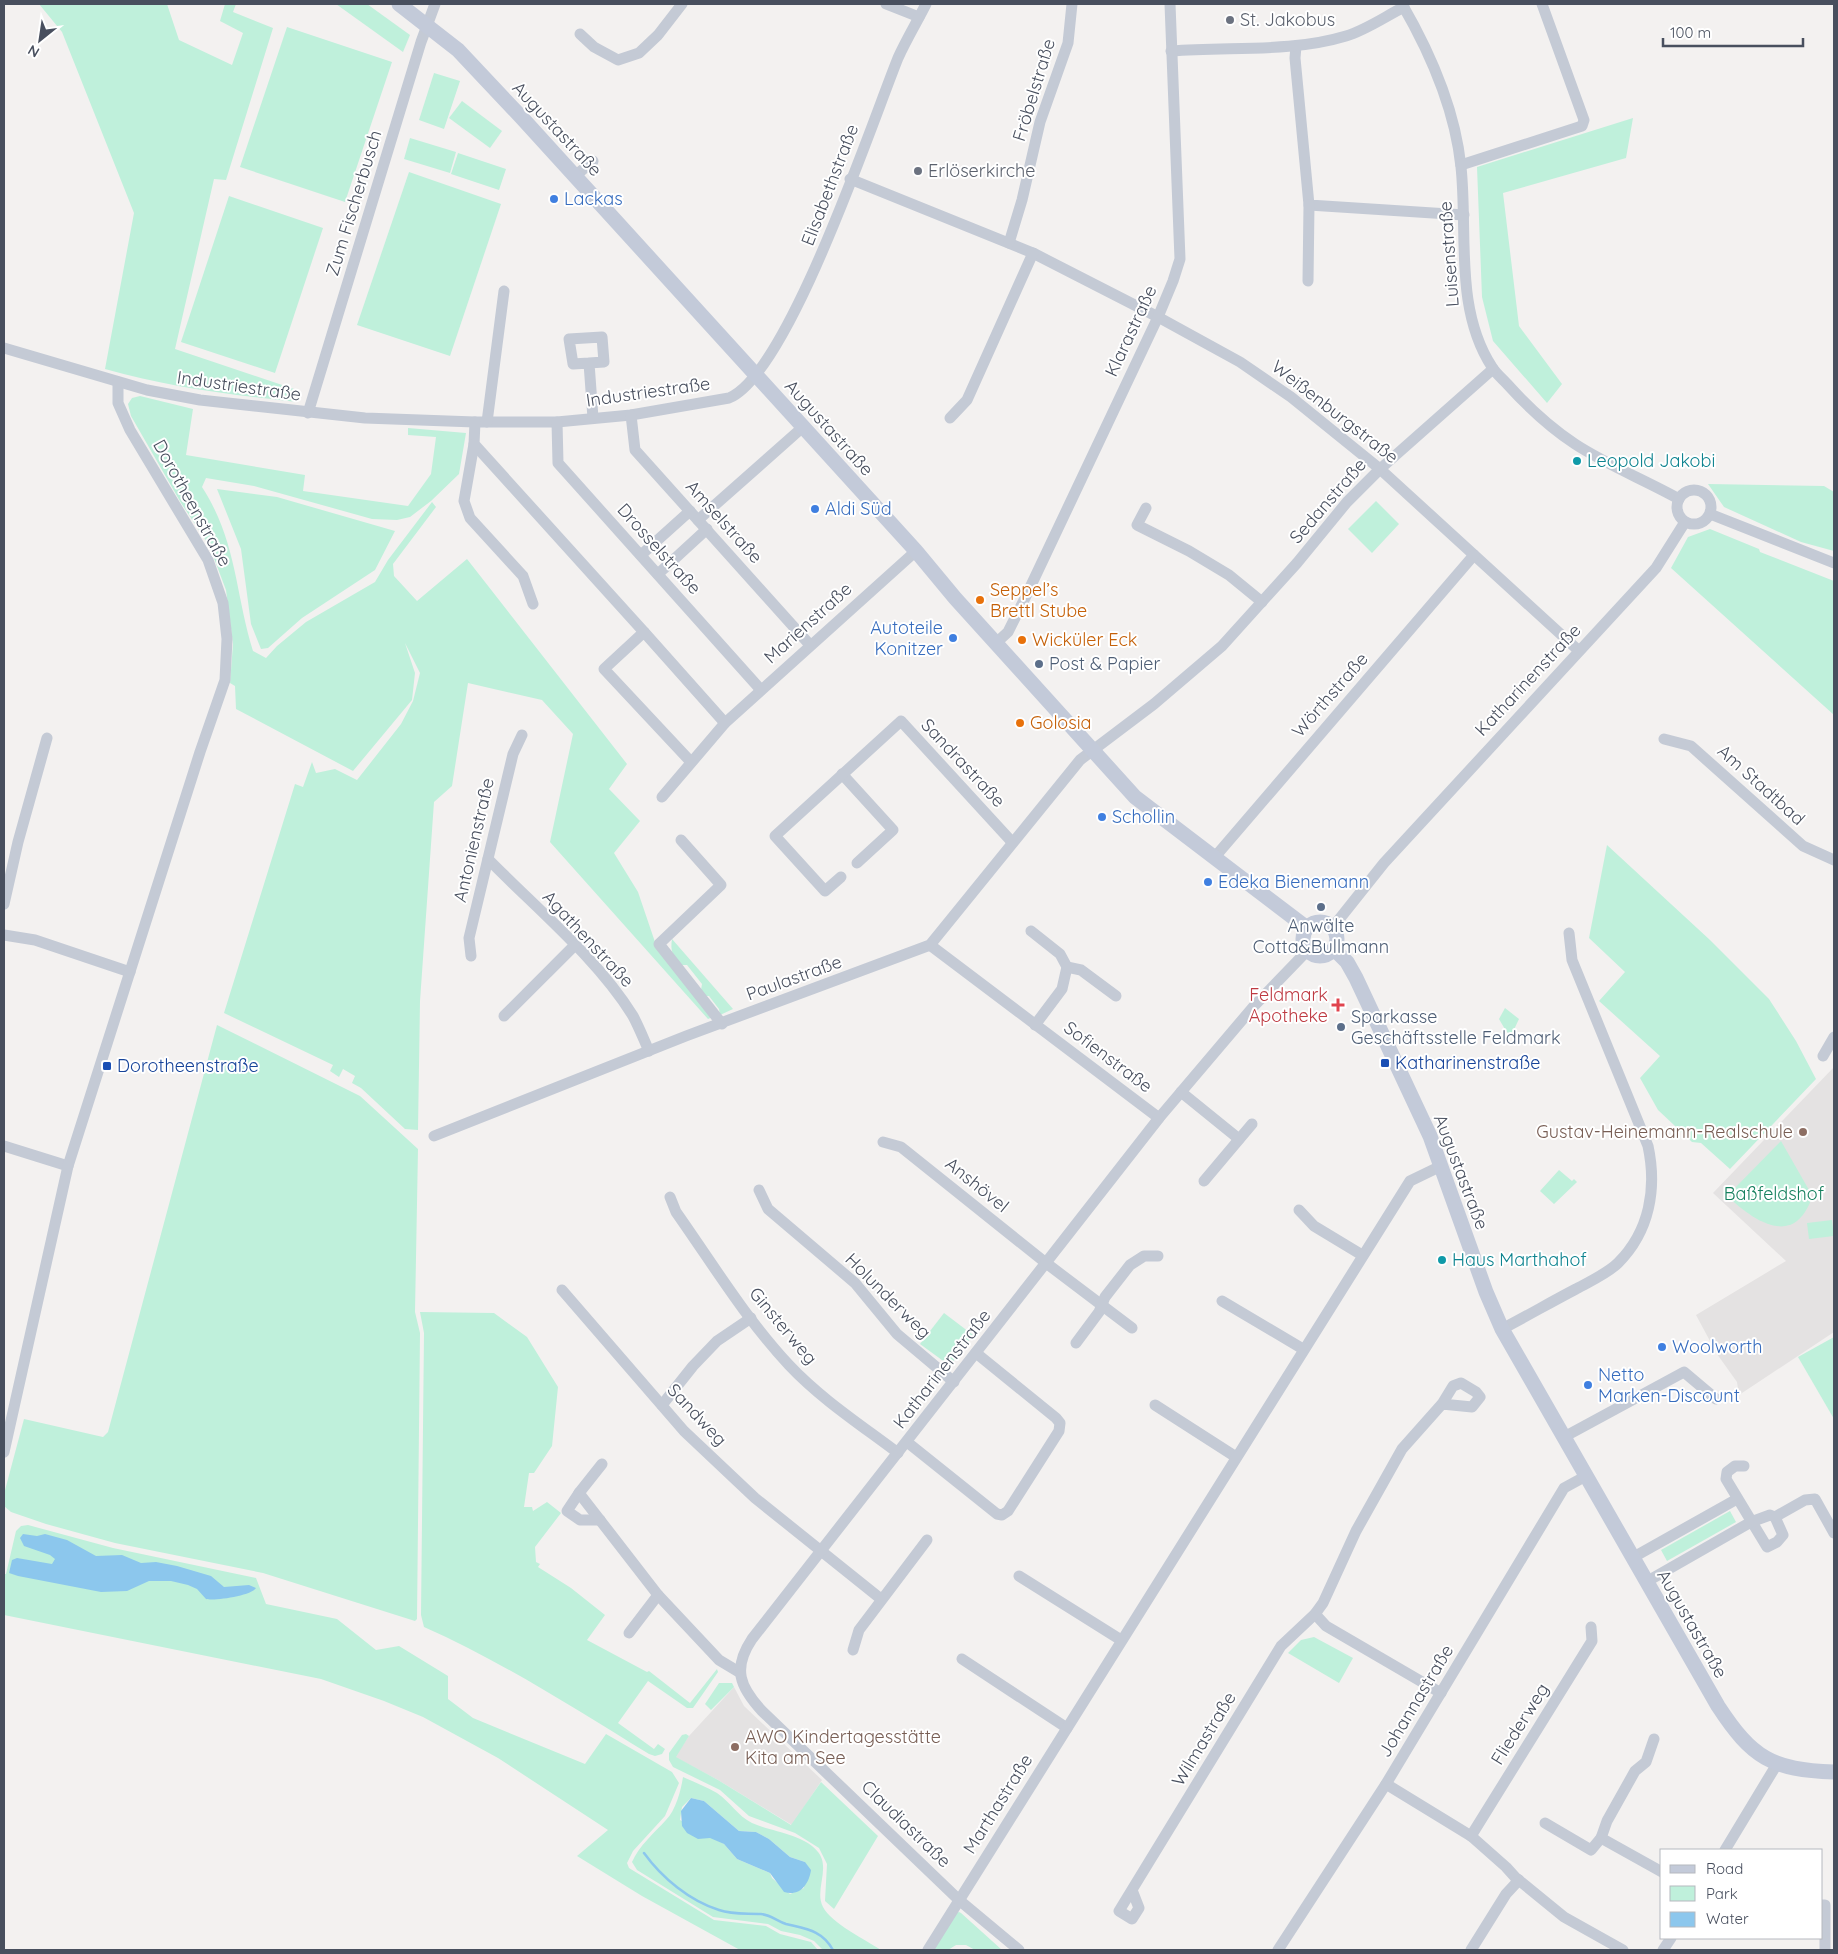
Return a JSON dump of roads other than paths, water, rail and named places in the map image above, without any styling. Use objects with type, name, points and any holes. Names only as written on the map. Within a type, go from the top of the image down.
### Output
[{"type":"main road","name":"Augustastraße","points":[[399,4],[458,50],[576,176],[916,551],[1134,797],[1307,928]]},
{"type":"main road","points":[[1316,922],[1333,926],[1338,940],[1334,950],[1324,955],[1313,954],[1308,950],[1303,940],[1307,928],[1316,922]]},
{"type":"main road","name":"Augustastraße","points":[[1334,950],[1346,962],[1356,978],[1430,1136],[1486,1292],[1502,1329],[1632,1558],[1732,1728],[1755,1752],[1777,1764],[1805,1771],[1834,1772]]},
{"type":"street","name":"Zum Fischerbusch","points":[[308,413],[427,24],[435,4]]},
{"type":"street","points":[[580,34],[594,46],[618,60],[639,54],[658,35],[682,4]]},
{"type":"street","points":[[886,4],[919,17]]},
{"type":"street","name":"Elisabethstraße","points":[[756,375],[773,349],[810,280],[899,56],[926,4]]},
{"type":"street","name":"Fröbelstraße","points":[[1009,243],[1022,200],[1040,122],[1068,44],[1072,4]]},
{"type":"street","name":"Klarastraße","points":[[996,643],[1008,632],[1012,625],[1158,317],[1180,259],[1170,4]]},
{"type":"street","points":[[1461,165],[1582,126],[1584,120],[1542,4]]},
{"type":"street","points":[[1172,51],[1296,46],[1348,36],[1403,5]]},
{"type":"street","name":"Luisenstraße","points":[[1403,5],[1425,43],[1446,97],[1461,165],[1466,280],[1470,311],[1482,350],[1493,369],[1523,401],[1576,444],[1679,499]]},
{"type":"street","points":[[1296,46],[1295,58],[1309,205],[1308,281]]},
{"type":"street","points":[[576,176],[593,161]]},
{"type":"street","name":"Weißenburgstraße","points":[[850,179],[1033,253],[1221,350],[1280,389],[1380,468],[1578,650]]},
{"type":"street","points":[[1309,205],[1464,214]]},
{"type":"street","points":[[950,418],[967,400],[1033,253]]},
{"type":"street","points":[[504,291],[481,422],[474,444],[464,501],[470,518],[522,576],[533,604]]},
{"type":"street","name":"Industriestraße","points":[[4,348],[147,390],[200,400],[308,413],[403,420],[557,422],[631,415],[729,398],[739,394],[756,375]]},
{"type":"street","points":[[589,363],[592,418]]},
{"type":"street","name":"Sedanstraße","points":[[1091,750],[1192,674],[1222,646],[1347,502],[1380,468],[1493,369]]},
{"type":"street","name":"Dorotheenstraße","points":[[4,1452],[68,1166],[225,680],[227,639],[223,603],[208,560],[130,430],[118,403],[118,382]]},
{"type":"street","name":"Amselstraße","points":[[631,415],[635,450],[810,644]]},
{"type":"street","name":"Drosselstraße","points":[[557,422],[558,463],[760,690]]},
{"type":"street","points":[[698,520],[803,427]]},
{"type":"street","points":[[474,444],[725,722]]},
{"type":"street","points":[[1699,490],[1709,497],[1712,509],[1710,514],[1707,519],[1697,524],[1686,522],[1678,514],[1679,499],[1687,491],[1699,490]]},
{"type":"street","points":[[1146,508],[1137,525],[1189,551],[1229,575],[1262,602]]},
{"type":"street","points":[[641,555],[690,511]]},
{"type":"street","points":[[1710,514],[1834,563]]},
{"type":"street","name":"Katharinenstraße","points":[[1333,926],[1384,863],[1578,650],[1656,568],[1686,522]]},
{"type":"street","points":[[658,574],[707,529]]},
{"type":"street","name":"Marienstraße","points":[[662,797],[725,722],[916,551]]},
{"type":"street","name":"Wörthstraße","points":[[1214,858],[1474,555]]},
{"type":"street","points":[[644,632],[604,668],[691,762]]},
{"type":"street","name":"Sandrastraße","points":[[841,877],[825,891],[775,836],[901,722],[1012,842]]},
{"type":"street","name":"Antonienstraße","points":[[471,956],[469,938],[513,754],[522,735]]},
{"type":"street","points":[[4,904],[18,842],[47,738]]},
{"type":"street","name":"Am Stadtbad","points":[[1664,739],[1691,746],[1803,846],[1834,860]]},
{"type":"street","points":[[930,945],[1012,842],[1080,760],[1091,750]]},
{"type":"street","points":[[842,774],[893,830],[857,863]]},
{"type":"street","points":[[681,840],[721,885],[660,944],[722,1024]]},
{"type":"street","name":"Agathenstraße","points":[[488,859],[574,946],[618,996],[634,1018],[649,1051]]},
{"type":"street","points":[[1031,932],[1060,954],[1067,967],[1081,970],[1116,996]]},
{"type":"street","points":[[1502,1329],[1599,1277],[1618,1263],[1642,1229],[1651,1197],[1652,1165],[1648,1146],[1572,960],[1570,933]]},
{"type":"street","points":[[4,934],[35,940],[130,972]]},
{"type":"street","name":"Paulastraße","points":[[434,1136],[649,1051],[930,945]]},
{"type":"street","name":"Sofienstraße","points":[[930,945],[1159,1118]]},
{"type":"street","points":[[504,1016],[574,946]]},
{"type":"street","name":"Katharinenstraße","points":[[739,1672],[745,1650],[1159,1118],[1254,1006],[1308,950]]},
{"type":"street","name":"Sofienstraße","points":[[1036,1025],[1062,989],[1067,967]]},
{"type":"street","points":[[1823,1056],[1834,1037]]},
{"type":"street","points":[[1181,1092],[1239,1139]]},
{"type":"street","points":[[1204,1181],[1252,1124]]},
{"type":"street","name":"Anshövel","points":[[883,1142],[901,1147],[1046,1263],[1103,1304],[1132,1328]]},
{"type":"street","points":[[4,1146],[68,1166]]},
{"type":"street","name":"Marthastraße","points":[[928,1950],[1303,1348],[1410,1181],[1441,1166]]},
{"type":"street","name":"Holunderweg","points":[[759,1190],[768,1209],[855,1284],[897,1334],[954,1382]]},
{"type":"street","name":"Ginsterweg","points":[[670,1197],[676,1212],[751,1318],[789,1365],[830,1402],[898,1453]]},
{"type":"street","points":[[1298,1210],[1314,1226],[1362,1255]]},
{"type":"street","points":[[1076,1343],[1103,1304],[1105,1297],[1130,1266],[1144,1256],[1158,1256]]},
{"type":"street","name":"Sandweg","points":[[562,1290],[684,1431],[755,1498],[881,1599]]},
{"type":"street","points":[[1222,1301],[1303,1348]]},
{"type":"street","points":[[662,1405],[693,1366],[718,1341],[751,1318]]},
{"type":"street","points":[[907,1442],[997,1514],[1002,1515],[1008,1511],[1059,1431],[1060,1423],[976,1353]]},
{"type":"street","points":[[1564,1437],[1684,1372],[1716,1399]]},
{"type":"street","name":"Wilmastraße","points":[[1132,1890],[1281,1646],[1315,1614],[1328,1594],[1376,1492],[1402,1449],[1442,1404]]},
{"type":"street","points":[[1155,1405],[1236,1457]]},
{"type":"street","points":[[600,1520],[580,1520],[567,1511],[602,1464]]},
{"type":"street","points":[[1744,1466],[1735,1466],[1727,1472],[1726,1478],[1737,1500],[1767,1547],[1777,1542],[1783,1536],[1775,1516]]},
{"type":"street","name":"Johannastraße","points":[[1278,1950],[1386,1784],[1564,1488],[1586,1476]]},
{"type":"street","points":[[579,1493],[658,1595],[719,1660],[739,1672]]},
{"type":"street","points":[[1646,1582],[1751,1522],[1770,1515],[1775,1516],[1805,1500],[1815,1499],[1834,1533]]},
{"type":"street","points":[[1632,1558],[1737,1500]]},
{"type":"street","points":[[853,1650],[859,1630],[927,1540]]},
{"type":"street","points":[[1019,1576],[1121,1640]]},
{"type":"street","points":[[629,1632],[658,1595]]},
{"type":"street","points":[[1315,1614],[1326,1626],[1441,1693]]},
{"type":"street","name":"Fliederweg","points":[[1471,1836],[1592,1641],[1592,1627]]},
{"type":"street","points":[[962,1659],[1067,1728]]},
{"type":"street","name":"Claudiastraße","points":[[739,1672],[750,1697],[762,1711],[959,1900],[1019,1950]]},
{"type":"street","points":[[1545,1823],[1591,1850],[1602,1838],[1607,1821],[1635,1771],[1646,1762],[1654,1739]]},
{"type":"street","points":[[1726,1849],[1777,1764]]},
{"type":"street","points":[[1386,1784],[1471,1836],[1519,1880],[1564,1916],[1623,1950]]},
{"type":"street","points":[[1602,1838],[1660,1871]]},
{"type":"street","points":[[1471,1950],[1506,1894],[1519,1880]]},
{"type":"street","points":[[1825,1950],[1827,1904]]},
{"type":"street","points":[[1663,1950],[1670,1939]]},
{"type":"water","points":[[23,1534],[37,1536],[45,1534],[67,1540],[96,1556],[122,1555],[141,1563],[156,1562],[177,1566],[211,1576],[224,1587],[249,1585],[256,1588],[240,1596],[224,1599],[206,1599],[197,1589],[171,1581],[149,1581],[127,1591],[101,1592],[18,1576],[9,1573],[12,1560],[17,1558],[52,1564],[55,1559],[50,1555],[24,1546],[20,1538]]},
{"type":"water","points":[[691,1798],[704,1801],[739,1831],[756,1832],[769,1839],[790,1857],[805,1862],[811,1870],[803,1888],[795,1893],[784,1892],[770,1873],[737,1859],[724,1844],[710,1838],[698,1839],[687,1833],[682,1826],[681,1811]]},
{"type":"waterway","points":[[644,1853],[668,1880],[698,1901],[724,1912],[765,1915],[786,1924],[813,1931],[824,1938],[833,1950]]},
{"type":"place","name":"St. Jakobus","points":[[1230,20]]},
{"type":"place","name":"Erlöserkirche","points":[[918,171]]},
{"type":"place","name":"Lackas","points":[[554,199]]},
{"type":"place","name":"Leopold Jakobi","points":[[1577,461]]},
{"type":"place","name":"Aldi Süd","points":[[815,509]]},
{"type":"place","name":"Seppel’s Brettl Stube","points":[[980,600]]},
{"type":"place","name":"Autoteile Konitzer","points":[[953,638]]},
{"type":"place","name":"Wicküler Eck","points":[[1022,640]]},
{"type":"place","name":"Post & Papier","points":[[1039,664]]},
{"type":"place","name":"Golosia","points":[[1020,723]]},
{"type":"place","name":"Schollin","points":[[1102,817]]},
{"type":"place","name":"Edeka Bienemann","points":[[1208,882]]},
{"type":"place","name":"Anwälte Cotta&Bullmann","points":[[1321,907]]},
{"type":"place","name":"Feldmark Apotheke","points":[[1338,1005]]},
{"type":"place","name":"Sparkasse Geschäftsstelle Feldmark","points":[[1341,1027]]},
{"type":"place","name":"Katharinenstraße","points":[[1385,1063]]},
{"type":"place","name":"Dorotheenstraße","points":[[107,1066]]},
{"type":"place","name":"Gustav-Heinemann-Realschule","points":[[1803,1132]]},
{"type":"place","name":"Haus Marthahof","points":[[1442,1260]]},
{"type":"place","name":"Woolworth","points":[[1662,1347]]},
{"type":"place","name":"Netto Marken-Discount","points":[[1588,1385]]},
{"type":"place","name":"AWO Kindertagesstätte Kita am See","points":[[735,1747]]},
{"type":"park label","name":"Baßfeldshof","points":[[1774,1194]]}]
